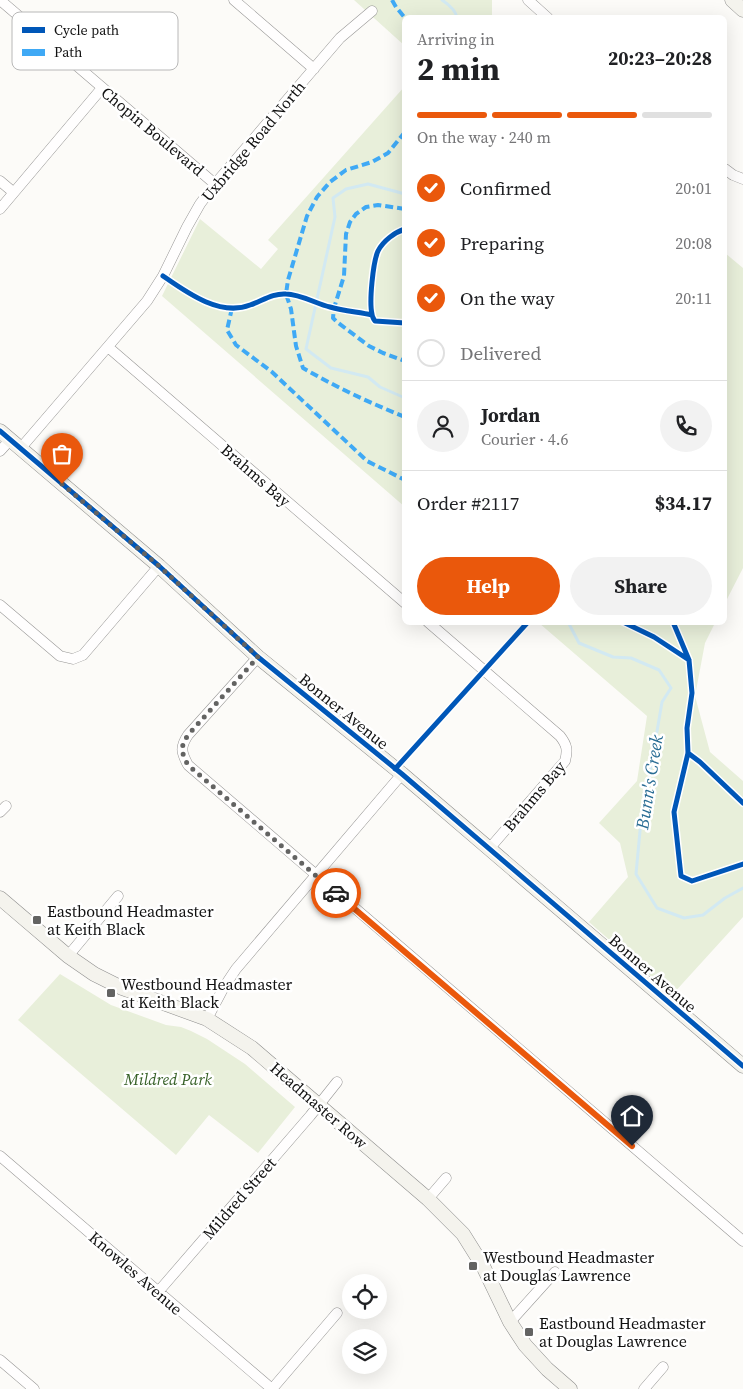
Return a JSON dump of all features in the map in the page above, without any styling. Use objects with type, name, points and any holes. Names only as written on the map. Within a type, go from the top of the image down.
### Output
[{"type":"street","name":"Chopin Boulevard","points":[[0,0],[14,12]]},
{"type":"street","points":[[234,0],[314,69]]},
{"type":"street","points":[[528,0],[545,15]]},
{"type":"street","points":[[732,0],[743,10]]},
{"type":"street","name":"Uxbridge Road North","points":[[0,451],[108,347],[147,301],[163,276],[200,204],[215,184],[340,38],[372,11]]},
{"type":"street","name":"Chopin Boulevard","points":[[81,70],[215,184]]},
{"type":"street","points":[[0,209],[102,88]]},
{"type":"street","points":[[727,170],[743,179]]},
{"type":"street","points":[[0,181],[13,192]]},
{"type":"street","name":"Brahms Bay","points":[[108,347],[402,600]]},
{"type":"street","name":"Bonner Avenue","points":[[10,440],[159,566],[258,657],[402,774],[743,1066]]},
{"type":"street","points":[[0,605],[60,656],[73,659],[84,655],[159,566]]},
{"type":"street","name":"Brahms Bay","points":[[431,625],[566,743],[568,751],[565,761],[489,849]]},
{"type":"street","points":[[258,657],[188,735],[182,745],[183,756],[188,765],[743,1241]]},
{"type":"street","points":[[207,1019],[236,969],[402,774]]},
{"type":"street","points":[[68,956],[118,896]]},
{"type":"street","name":"Headmaster Row","points":[[0,898],[68,956],[94,974],[122,988],[207,1019],[252,1048],[319,1105],[428,1199],[463,1234],[483,1266],[510,1322],[525,1345],[547,1369],[570,1389]]},
{"type":"street","name":"Mildred Street","points":[[158,1292],[337,1082]]},
{"type":"street","name":"Knowles Avenue","points":[[0,1156],[272,1389]]},
{"type":"street","points":[[428,1199],[446,1178]]},
{"type":"street","points":[[510,1322],[555,1272]]},
{"type":"street","points":[[272,1389],[337,1313]]},
{"type":"street","points":[[0,1360],[34,1389]]},
{"type":"street","points":[[644,1389],[663,1367]]},
{"type":"green space","points":[[354,0],[492,0],[492,15],[402,15],[402,43]]},
{"type":"green space","points":[[402,89],[402,504],[162,296],[200,219],[261,269],[278,249],[268,240]]},
{"type":"green space","points":[[727,255],[743,268],[743,568],[727,599]]},
{"type":"green space","points":[[541,625],[714,625],[705,643],[695,696],[710,752],[743,781],[743,917],[672,995],[589,922],[628,877],[620,843],[599,823],[637,781],[647,716]]},
{"type":"green space","name":"Mildred Park","points":[[60,974],[111,1005],[166,1025],[181,1027],[207,1039],[245,1064],[295,1107],[258,1153],[209,1115],[176,1155],[18,1020]]},
{"type":"waterway","name":"Bunn's Creek","points":[[442,0],[449,5],[456,15]]},
{"type":"waterway","name":"Bunn's Creek","points":[[402,193],[368,184],[346,189],[333,198],[335,217],[306,349],[331,368],[368,377],[380,387],[402,397]]},
{"type":"waterway","name":"Bunn's Creek","points":[[570,625],[579,643],[613,657],[631,658],[659,670],[671,688],[662,702],[640,831],[636,874],[657,908],[684,918],[703,915],[725,898],[743,888]]},
{"type":"marked path","points":[[392,0],[403,15]]},
{"type":"marked path","points":[[402,136],[388,153],[372,162],[346,170],[330,182],[317,197],[307,216],[288,280],[286,294],[291,309],[296,346],[303,368],[328,382],[402,416]]},
{"type":"marked path","points":[[402,209],[378,205],[366,207],[356,214],[350,222],[346,234],[344,276],[334,308],[333,318],[369,346],[402,360]]},
{"type":"marked path","points":[[232,308],[227,330],[236,345],[272,372],[367,461],[402,478]]},
{"type":"cycle path","points":[[402,230],[390,237],[378,251],[371,292],[371,308],[375,321],[402,323]]},
{"type":"cycle path","points":[[163,276],[204,301],[227,308],[239,308],[272,296],[286,294],[325,306],[372,315]]},
{"type":"cycle path","points":[[0,431],[159,566],[258,657],[402,774],[743,1066]]},
{"type":"cycle path","points":[[395,769],[525,625]]},
{"type":"cycle path","points":[[629,625],[654,637],[689,660]]},
{"type":"cycle path","points":[[674,625],[689,660],[692,693],[687,728],[688,753],[674,812],[681,876],[692,881],[743,864]]},
{"type":"cycle path","points":[[688,753],[743,803]]},
{"type":"way so far","points":[[62,484],[159,566],[258,657],[188,735],[182,745],[183,756],[188,765],[336,893]]},
{"type":"place","name":"Eastbound Headmaster at Keith Black","points":[[37,920]]},
{"type":"place","name":"Westbound Headmaster at Keith Black","points":[[111,993]]},
{"type":"place","name":"Westbound Headmaster at Douglas Lawrence","points":[[473,1266]]},
{"type":"place","name":"Eastbound Headmaster at Douglas Lawrence","points":[[529,1332]]},
{"type":"route","points":[[336,893],[632,1146]]}]
